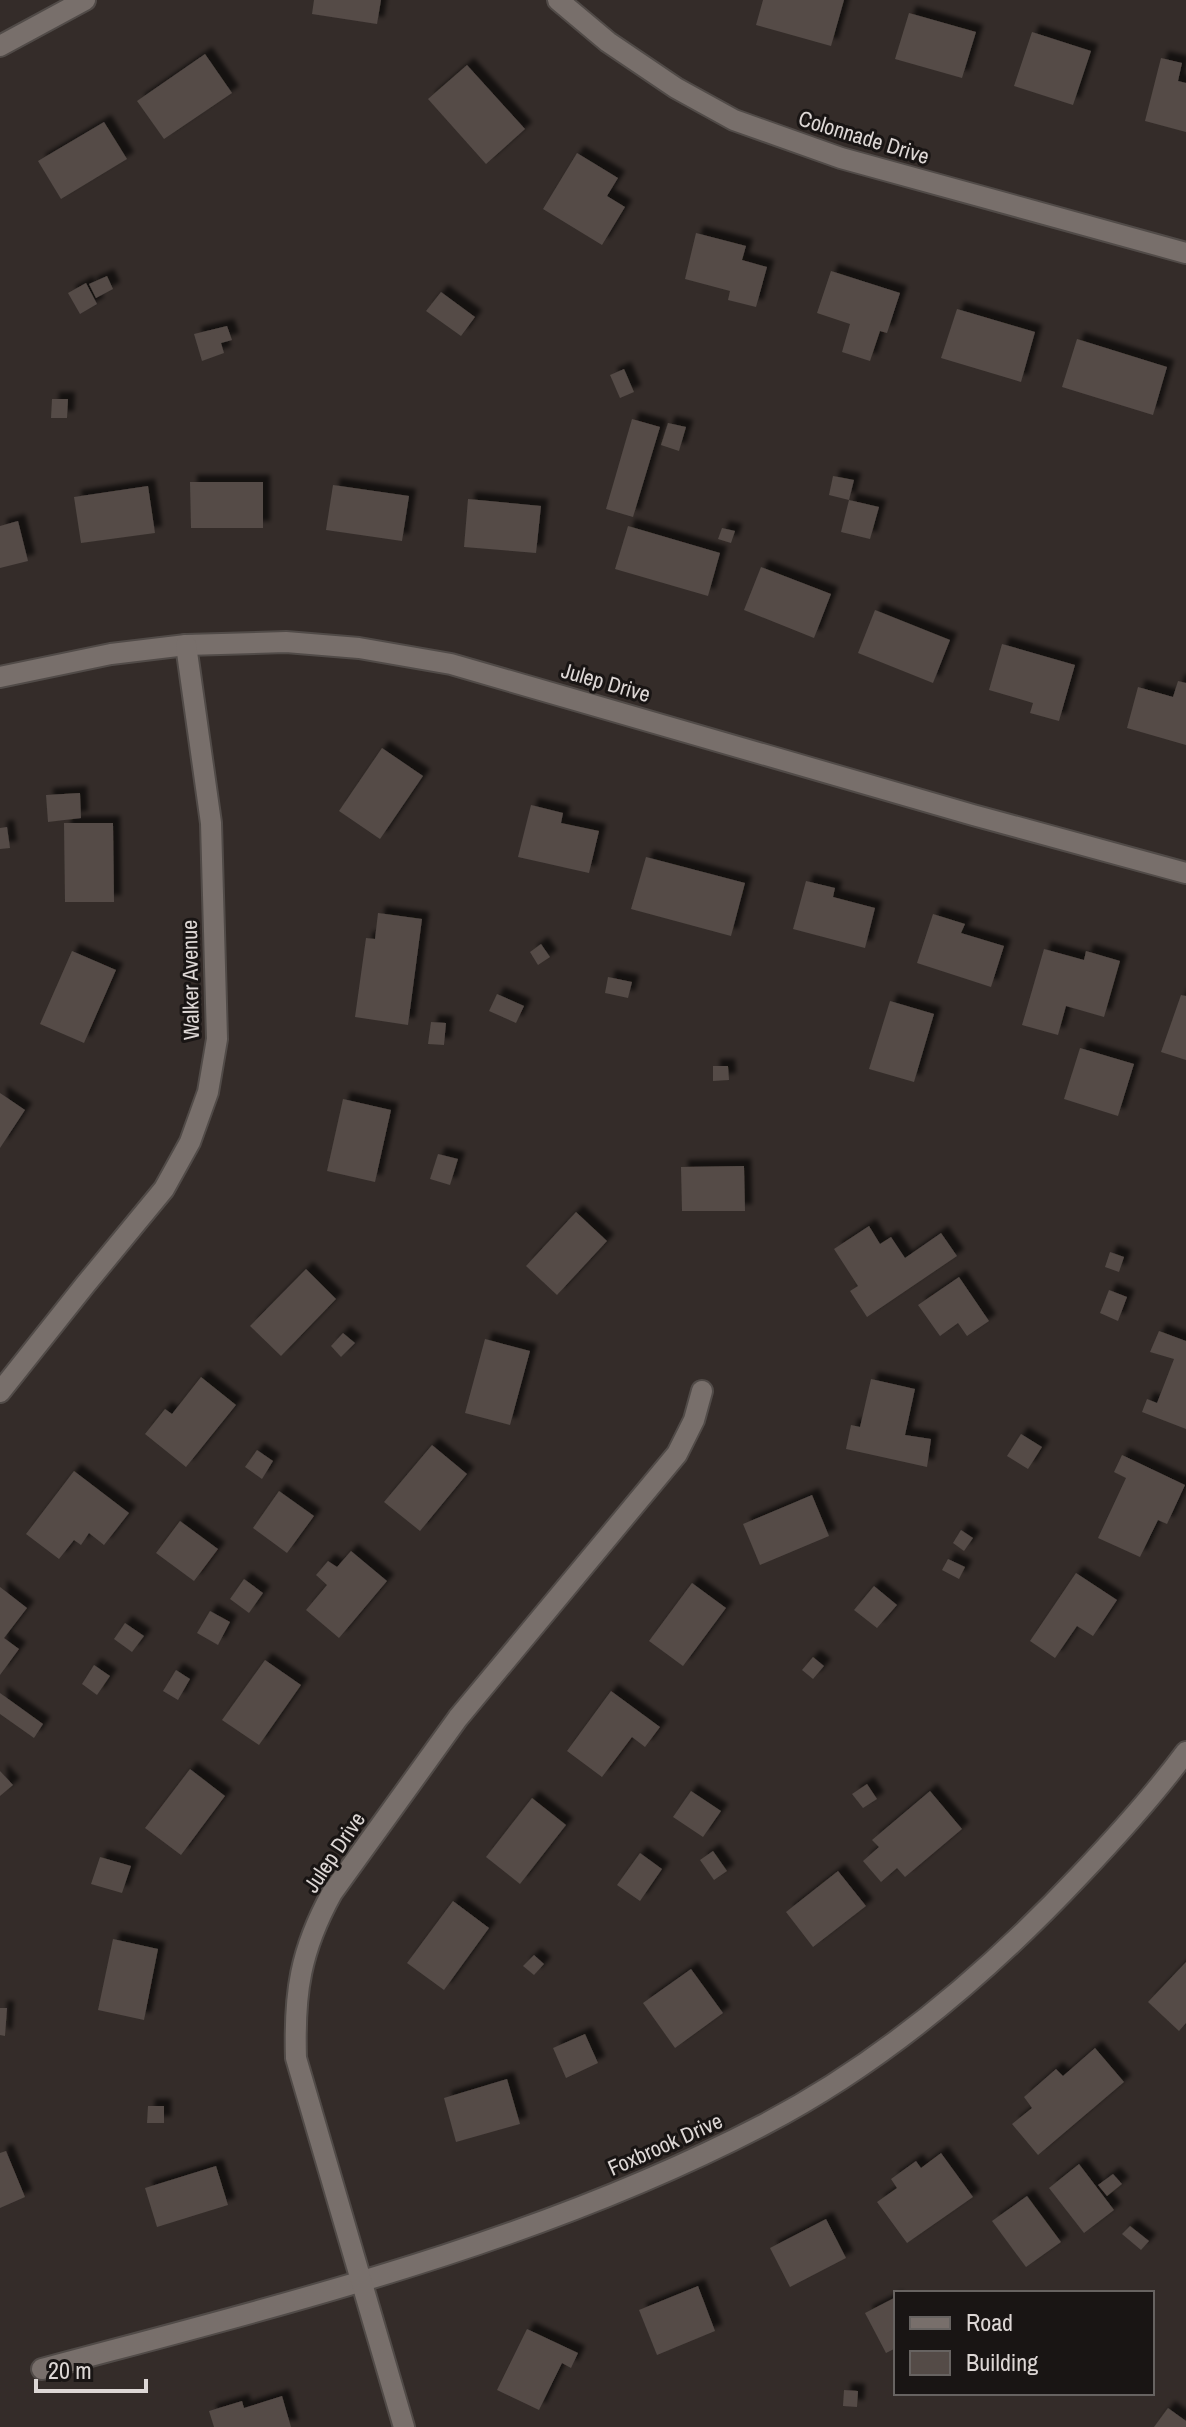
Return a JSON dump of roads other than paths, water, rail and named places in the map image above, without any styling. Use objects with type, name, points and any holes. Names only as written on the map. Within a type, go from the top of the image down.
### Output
[{"type":"street","points":[[0,46],[85,0]]},
{"type":"street","name":"Colonnade Drive","points":[[558,0],[619,50],[676,88],[734,120],[841,158],[1186,253]]},
{"type":"street","name":"Julep Drive","points":[[0,677],[111,654],[186,645],[286,642],[359,648],[451,664],[973,815],[1186,873]]},
{"type":"street","name":"Walker Avenue","points":[[0,1392],[164,1189],[190,1142],[208,1092],[217,1039],[211,823],[186,645]]},
{"type":"street","name":"Julep Drive","points":[[404,2427],[296,2058],[294,2010],[302,1963],[318,1918],[332,1893],[458,1718],[677,1454],[694,1420],[702,1391]]},
{"type":"street","name":"Foxbrook Drive","points":[[42,2369],[361,2283],[476,2246],[668,2172],[766,2124],[858,2069],[951,2000],[1027,1931],[1116,1836],[1186,1752]]}]
